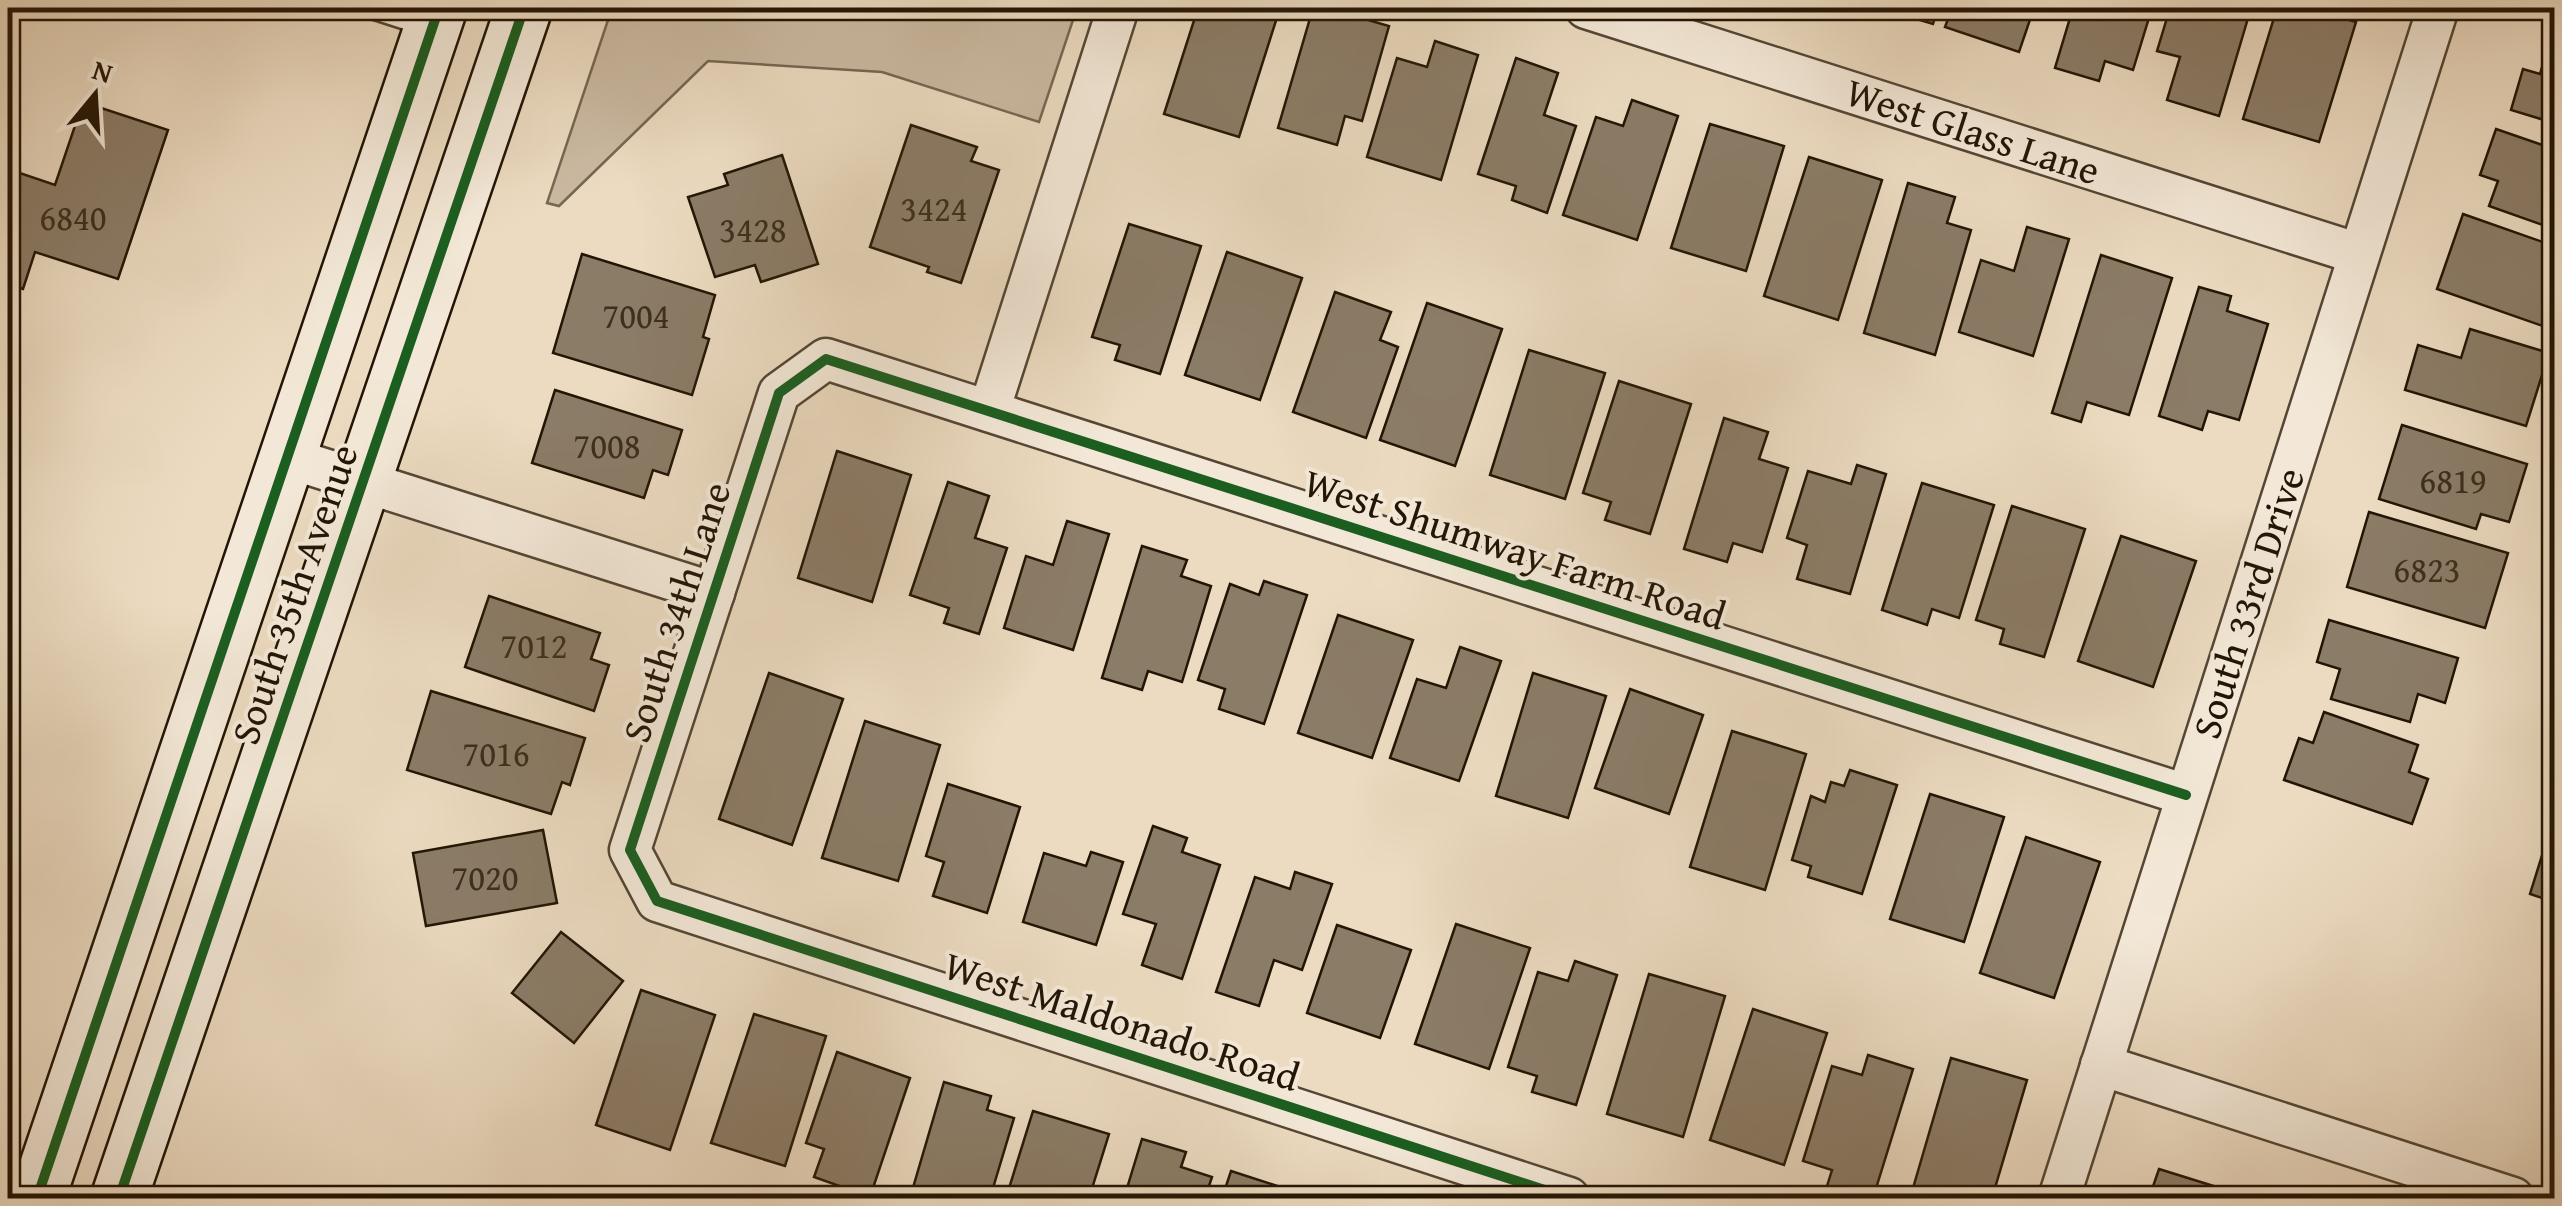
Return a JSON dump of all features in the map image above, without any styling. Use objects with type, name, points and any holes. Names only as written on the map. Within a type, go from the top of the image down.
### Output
[{"type":"main road","name":"South 35th Avenue","points":[[119,1198],[524,8]]},
{"type":"main road","name":"South 35th Avenue","points":[[37,1198],[436,17]]},
{"type":"street","points":[[989,412],[1118,8]]},
{"type":"street","name":"West Glass Lane","points":[[1586,8],[2359,254]]},
{"type":"street","name":"South 33rd Drive","points":[[2059,1198],[2438,8]]},
{"type":"street","name":"West Shumway Farm Road","points":[[826,358],[2186,795]]},
{"type":"street","name":"South 34th Lane","points":[[657,901],[630,850],[779,393],[826,358]]},
{"type":"street","points":[[286,458],[714,593]]},
{"type":"street","name":"West Maldonado Road","points":[[657,901],[1569,1198]]},
{"type":"street","points":[[2100,1064],[2513,1198]]},
{"type":"lane","points":[[372,8],[436,17]]},
{"type":"shaded area","points":[[612,8],[1077,8],[1039,122],[882,72],[708,61],[559,206],[547,203]]},
{"type":"building","points":[[1198,8],[1280,8],[1239,137],[1164,114]]},
{"type":"building","points":[[1313,8],[1327,8],[1389,26],[1362,121],[1345,116],[1337,145],[1278,128]]},
{"type":"building","points":[[1880,8],[1938,8],[1933,24]]},
{"type":"building","points":[[1952,8],[2034,8],[2019,52],[1945,27]]},
{"type":"building","points":[[2073,8],[2152,8],[2133,70],[2105,61],[2099,81],[2055,68]]},
{"type":"building","points":[[2170,8],[2251,8],[2219,116],[2167,100],[2180,57],[2157,51]]},
{"type":"building","points":[[2277,8],[2310,8],[2356,22],[2319,142],[2243,119]]},
{"type":"building","points":[[2550,39],[2554,41],[2554,123],[2511,110],[2523,69],[2540,74]]},
{"type":"building","points":[[1435,41],[1478,55],[1441,180],[1367,157],[1397,58],[1427,67]]},
{"type":"building","points":[[1516,58],[1558,73],[1544,115],[1576,126],[1547,213],[1512,200],[1516,186],[1478,174]]},
{"type":"building","points":[[1632,100],[1678,116],[1637,240],[1563,215],[1596,117],[1623,126]]},
{"type":"building","points":[[83,102],[168,130],[118,279],[35,252],[23,289],[8,284],[8,169],[55,185]]},
{"type":"building","points":[[1710,124],[1784,146],[1746,271],[1671,248]]},
{"type":"building","points":[[911,125],[977,147],[971,161],[999,170],[961,283],[927,272],[929,267],[870,247]]},
{"type":"building","points":[[2496,129],[2554,149],[2554,229],[2489,206],[2498,181],[2480,175]]},
{"type":"building","points":[[782,155],[818,264],[761,282],[755,265],[715,277],[688,197],[728,185],[724,174]]},
{"type":"building","points":[[1809,157],[1882,180],[1838,320],[1764,296]]},
{"type":"building","points":[[1908,183],[1955,197],[1947,223],[1971,230],[1935,355],[1864,333]]},
{"type":"building","points":[[2463,214],[2554,246],[2554,330],[2437,289]]},
{"type":"building","points":[[1129,224],[1201,246],[1160,374],[1115,360],[1120,345],[1092,337]]},
{"type":"building","points":[[2027,227],[2069,239],[2033,356],[1959,332],[1981,260],[2014,271]]},
{"type":"building","points":[[1227,252],[1302,278],[1260,400],[1185,375]]},
{"type":"building","points":[[582,254],[715,295],[703,337],[709,339],[692,395],[553,353]]},
{"type":"building","points":[[2101,255],[2172,278],[2129,415],[2087,402],[2081,422],[2052,413]]},
{"type":"building","points":[[2199,287],[2231,296],[2227,311],[2268,324],[2239,420],[2208,411],[2202,430],[2159,416]]},
{"type":"building","points":[[1335,292],[1391,312],[1380,340],[1398,347],[1366,438],[1293,412]]},
{"type":"building","points":[[1427,303],[1502,329],[1455,466],[1380,440]]},
{"type":"building","points":[[2470,329],[2549,353],[2526,426],[2405,390],[2418,345],[2461,358]]},
{"type":"building","points":[[1529,350],[1605,373],[1565,499],[1490,475]]},
{"type":"building","points":[[1619,381],[1691,404],[1650,534],[1605,520],[1611,502],[1583,493]]},
{"type":"building","points":[[555,390],[682,430],[668,475],[653,470],[644,498],[532,463]]},
{"type":"building","points":[[1724,418],[1768,432],[1759,459],[1788,468],[1762,552],[1733,543],[1727,562],[1684,549]]},
{"type":"building","points":[[2402,425],[2527,464],[2509,522],[2481,514],[2476,529],[2379,499]]},
{"type":"building","points":[[837,451],[911,475],[872,602],[798,578]]},
{"type":"building","points":[[1857,465],[1886,474],[1850,594],[1797,579],[1807,545],[1787,538],[1808,471],[1851,484]]},
{"type":"building","points":[[948,482],[989,496],[975,538],[1007,548],[979,634],[944,623],[949,608],[910,595]]},
{"type":"building","points":[[1922,483],[1994,505],[1959,618],[1932,609],[1927,625],[1882,610]]},
{"type":"building","points":[[2012,506],[2085,529],[2044,657],[2000,644],[2004,629],[1976,620]]},
{"type":"building","points":[[2369,512],[2508,553],[2485,628],[2347,587]]},
{"type":"building","points":[[1067,521],[1109,534],[1073,650],[1004,628],[1026,556],[1053,565]]},
{"type":"building","points":[[2121,536],[2196,561],[2153,687],[2078,661]]},
{"type":"building","points":[[1142,546],[1187,560],[1181,576],[1211,586],[1182,682],[1148,671],[1142,690],[1102,678]]},
{"type":"building","points":[[1264,581],[1307,595],[1264,724],[1219,709],[1225,689],[1198,680],[1230,584],[1259,595]]},
{"type":"building","points":[[489,596],[600,633],[591,659],[609,665],[594,711],[465,667]]},
{"type":"building","points":[[1338,615],[1413,640],[1372,758],[1298,733]]},
{"type":"building","points":[[2329,620],[2458,658],[2445,703],[2418,694],[2410,722],[2331,699],[2340,669],[2317,662]]},
{"type":"building","points":[[1460,647],[1501,661],[1459,781],[1390,758],[1417,679],[1446,688]]},
{"type":"building","points":[[769,673],[843,699],[792,845],[719,819]]},
{"type":"building","points":[[1533,673],[1606,696],[1568,818],[1496,796]]},
{"type":"building","points":[[1630,689],[1703,715],[1669,814],[1595,788]]},
{"type":"building","points":[[431,691],[585,738],[570,785],[562,782],[551,814],[407,770]]},
{"type":"building","points":[[2324,712],[2418,745],[2409,772],[2428,779],[2412,824],[2284,780],[2299,738],[2313,743]]},
{"type":"building","points":[[865,721],[940,745],[898,881],[822,858]]},
{"type":"building","points":[[1732,731],[1806,754],[1765,890],[1690,867]]},
{"type":"building","points":[[1850,770],[1897,785],[1862,894],[1808,877],[1811,866],[1792,860],[1811,796],[1825,802],[1831,782],[1844,786]]},
{"type":"building","points":[[948,784],[1020,807],[987,913],[933,896],[944,862],[926,856]]},
{"type":"building","points":[[1930,794],[2004,817],[1964,942],[1890,919]]},
{"type":"building","points":[[2554,817],[2554,902],[2530,894]]},
{"type":"building","points":[[1153,826],[1187,838],[1182,852],[1220,865],[1182,979],[1142,965],[1156,924],[1123,914]]},
{"type":"building","points":[[543,830],[557,903],[426,926],[413,853]]},
{"type":"building","points":[[2026,837],[2100,862],[2054,998],[1980,973]]},
{"type":"building","points":[[1091,852],[1123,862],[1096,945],[1023,922],[1044,853],[1086,866]]},
{"type":"building","points":[[1295,872],[1332,884],[1302,970],[1274,960],[1259,1006],[1216,992],[1255,877],[1290,889]]},
{"type":"building","points":[[1456,924],[1530,948],[1489,1069],[1415,1044]]},
{"type":"building","points":[[1337,925],[1411,950],[1380,1038],[1307,1013]]},
{"type":"building","points":[[561,932],[623,981],[574,1043],[512,993]]},
{"type":"building","points":[[1575,961],[1617,975],[1576,1105],[1532,1092],[1537,1076],[1508,1067],[1538,972],[1568,981]]},
{"type":"building","points":[[1649,974],[1725,996],[1683,1137],[1607,1114]]},
{"type":"building","points":[[641,990],[715,1015],[670,1150],[596,1125]]},
{"type":"building","points":[[1753,1009],[1827,1033],[1784,1165],[1710,1140]]},
{"type":"building","points":[[754,1014],[826,1036],[785,1166],[711,1143]]},
{"type":"building","points":[[837,1052],[910,1078],[870,1197],[814,1177],[824,1149],[806,1143]]},
{"type":"building","points":[[1868,1055],[1913,1069],[1873,1198],[1827,1186],[1832,1170],[1803,1161],[1832,1066],[1862,1075]]},
{"type":"building","points":[[1951,1058],[2027,1080],[1992,1198],[1911,1195]]},
{"type":"building","points":[[944,1082],[991,1096],[987,1110],[1014,1118],[990,1198],[910,1198]]},
{"type":"building","points":[[1033,1111],[1109,1134],[1089,1198],[1006,1198]]},
{"type":"building","points":[[1142,1139],[1186,1152],[1181,1167],[1212,1177],[1205,1198],[1124,1198]]},
{"type":"building","points":[[2159,1169],[2252,1198],[2149,1198]]},
{"type":"building","points":[[1231,1171],[1305,1195],[1304,1198],[1222,1198]]},
{"type":"cycle path","points":[[37,1198],[439,8]]},
{"type":"cycle path","points":[[119,1198],[524,8]]},
{"type":"cycle path","points":[[1569,1198],[657,901],[630,850],[779,393],[826,359],[2186,795]]}]
